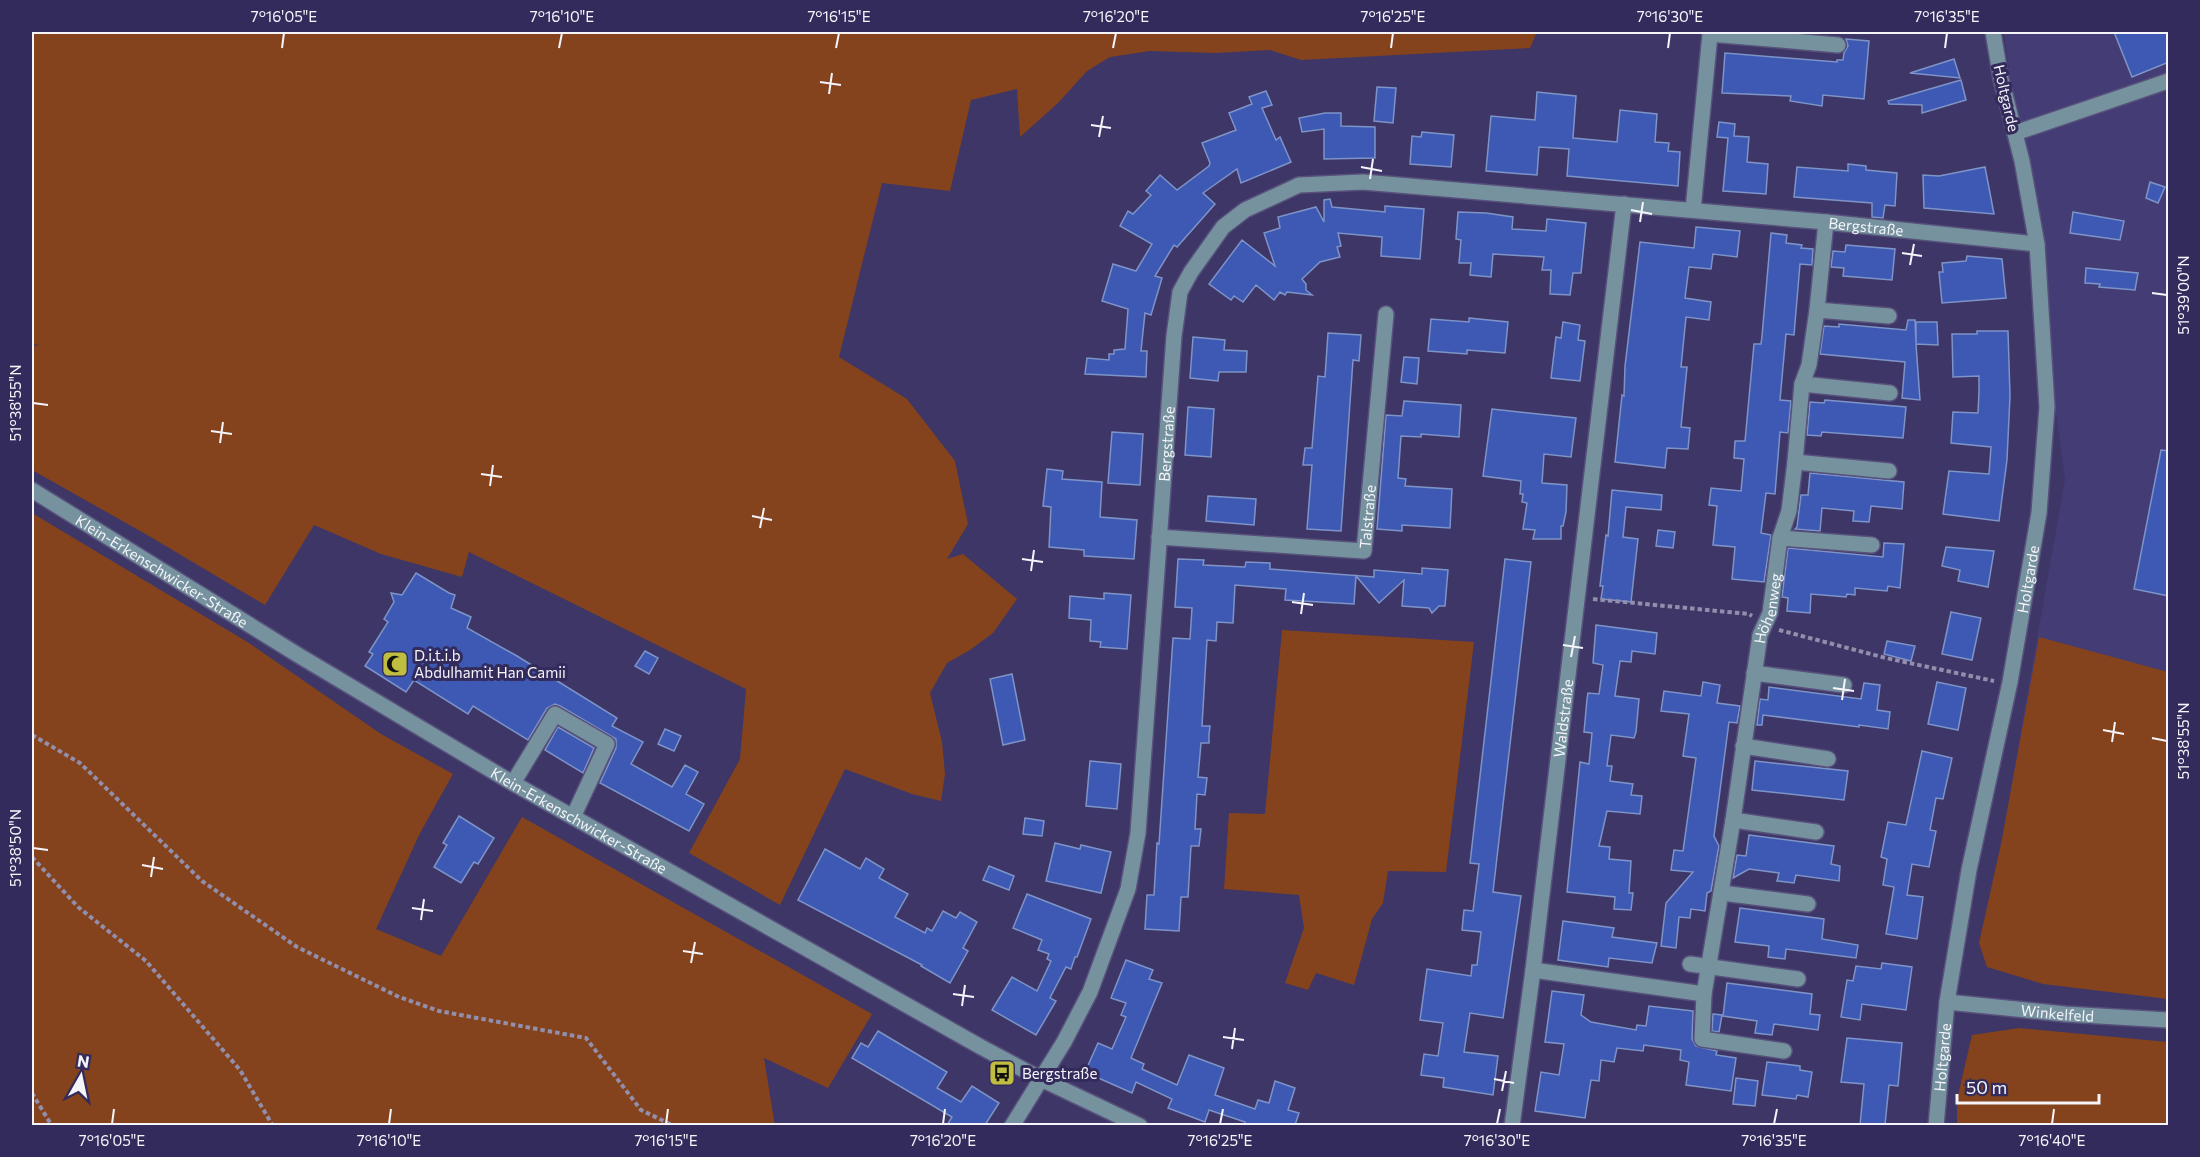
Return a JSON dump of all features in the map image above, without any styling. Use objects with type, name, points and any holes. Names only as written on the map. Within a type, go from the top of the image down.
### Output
[{"type":"street","name":"Holtgarde","points":[[1936,1125],[1947,1002],[1969,870],[2010,682],[2039,513],[2047,407],[2037,244],[2022,161],[2001,79],[1993,32]]},
{"type":"street","points":[[1694,210],[1710,34],[1820,37],[1838,45]]},
{"type":"street","points":[[2015,133],[2169,81]]},
{"type":"street","name":"Bergstraße","points":[[1012,1125],[1064,1042],[1090,992],[1128,889],[1138,833],[1174,336],[1180,292],[1191,272],[1223,227],[1245,210],[1299,185],[1363,182],[1826,222],[2037,244]]},
{"type":"street","name":"Waldstraße","points":[[1512,1125],[1533,970],[1624,204]]},
{"type":"street","name":"Höhenweg","points":[[1784,1051],[1702,1039],[1704,994],[1722,893],[1760,635],[1770,613],[1780,538],[1789,511],[1796,462],[1802,384],[1809,365],[1826,222]]},
{"type":"street","points":[[1817,310],[1889,316]]},
{"type":"street","name":"Talstraße","points":[[1159,537],[1364,551],[1386,314]]},
{"type":"street","points":[[1802,384],[1890,393]]},
{"type":"street","points":[[1796,462],[1889,471]]},
{"type":"street","name":"Klein-Erkenschwicker-Straße","points":[[32,490],[298,655],[513,783],[914,1010],[1041,1079],[1140,1125]]},
{"type":"street","points":[[1780,538],[1872,545]]},
{"type":"street","points":[[1754,673],[1844,685]]},
{"type":"street","points":[[513,783],[555,714],[608,744],[573,817]]},
{"type":"street","points":[[1743,746],[1828,759]]},
{"type":"street","points":[[1733,820],[1816,832]]},
{"type":"street","points":[[1722,893],[1809,904]]},
{"type":"street","points":[[1690,964],[1798,978]]},
{"type":"street","points":[[1533,970],[1704,994]]},
{"type":"street","name":"Winkelfeld","points":[[1947,1002],[2065,1014],[2169,1020]]},
{"type":"path","points":[[1577,597],[1749,614],[1763,626],[1886,658],[1992,681],[2010,682]]},
{"type":"path","points":[[32,735],[80,763],[202,881],[297,947],[399,997],[439,1011],[586,1038],[640,1110],[674,1125]]},
{"type":"path","points":[[32,857],[78,907],[146,961],[240,1070],[273,1125]]},
{"type":"path","points":[[32,1093],[52,1125]]},
{"type":"shaded area","points":[[32,32],[1537,32],[1530,48],[1301,60],[1270,50],[1215,53],[1150,51],[1110,57],[1087,71],[1058,103],[1020,137],[1017,89],[971,100],[950,191],[882,183],[839,357],[907,399],[955,461],[968,524],[947,559],[963,554],[1017,599],[993,633],[947,663],[930,693],[942,742],[945,774],[941,801],[912,794],[845,769],[780,905],[689,853],[740,759],[746,689],[469,552],[462,577],[381,554],[314,525],[265,605],[32,470],[32,345],[40,346],[32,343]]},
{"type":"shaded area","points":[[2004,32],[2168,32],[2168,672],[2039,638],[2001,844],[2065,479]]},
{"type":"shaded area","points":[[32,513],[249,643],[381,734],[453,774],[420,833],[376,929],[441,956],[522,817],[872,1014],[828,1088],[764,1058],[775,1126],[32,1125]]},
{"type":"shaded area","points":[[1282,630],[1474,642],[1446,872],[1388,871],[1383,903],[1372,919],[1354,985],[1316,973],[1308,990],[1285,983],[1304,928],[1299,895],[1224,889],[1229,813],[1265,814]]},
{"type":"shaded area","points":[[2039,637],[2168,672],[2168,999],[2043,984],[1987,967],[1979,943],[2001,844]]},
{"type":"shaded area","points":[[2019,1028],[2168,1042],[2168,1125],[1957,1125],[1957,1100],[1972,1035]]},
{"type":"building","points":[[2114,32],[2169,32],[2169,62],[2132,77]]},
{"type":"building","points":[[1846,39],[1869,41],[1864,99],[1823,95],[1822,106],[1790,101],[1791,96],[1722,93],[1725,53],[1837,62],[1837,60],[1843,60],[1848,46]]},
{"type":"building","points":[[1954,59],[1960,78],[1910,73]]},
{"type":"building","points":[[1961,80],[1966,100],[1922,113],[1922,105],[1889,104],[1888,101]]},
{"type":"building","points":[[1377,87],[1396,88],[1393,123],[1374,121]]},
{"type":"building","points":[[1266,91],[1272,105],[1262,108],[1276,140],[1280,137],[1291,162],[1241,183],[1237,169],[1203,193],[1215,204],[1177,247],[1174,245],[1155,276],[1162,278],[1151,315],[1145,313],[1141,351],[1147,351],[1146,377],[1085,374],[1087,358],[1109,360],[1109,354],[1114,354],[1114,350],[1125,349],[1128,309],[1102,301],[1113,264],[1136,271],[1152,244],[1120,226],[1128,211],[1133,214],[1151,195],[1146,191],[1160,175],[1177,190],[1209,166],[1210,163],[1202,143],[1236,130],[1229,113],[1252,104],[1249,97]]},
{"type":"building","points":[[1537,92],[1576,96],[1573,138],[1617,142],[1620,110],[1657,114],[1655,142],[1669,143],[1668,151],[1680,152],[1678,186],[1567,176],[1569,149],[1539,147],[1537,175],[1486,171],[1491,116],[1535,120]]},
{"type":"building","points":[[1325,113],[1341,113],[1341,126],[1375,127],[1375,158],[1324,159],[1324,129],[1302,132],[1299,118]]},
{"type":"building","points":[[1719,122],[1735,124],[1734,136],[1749,137],[1747,162],[1768,164],[1766,194],[1723,191],[1728,138],[1717,137]]},
{"type":"building","points":[[1422,132],[1454,135],[1451,167],[1410,164],[1412,136],[1421,137]]},
{"type":"building","points":[[1848,164],[1866,166],[1866,170],[1897,173],[1895,206],[1885,205],[1883,218],[1872,217],[1872,203],[1794,197],[1797,167],[1848,171]]},
{"type":"building","points":[[1985,167],[1994,214],[1924,208],[1923,175],[1939,176]]},
{"type":"building","points":[[2150,182],[2165,187],[2158,203],[2146,198]]},
{"type":"building","points":[[1330,199],[1332,207],[1385,212],[1385,206],[1424,209],[1420,259],[1381,256],[1382,237],[1338,233],[1341,246],[1337,247],[1340,257],[1320,262],[1302,279],[1306,284],[1306,290],[1312,295],[1287,292],[1285,295],[1280,292],[1274,300],[1256,285],[1243,302],[1234,296],[1231,300],[1209,284],[1242,240],[1275,266],[1264,233],[1280,228],[1278,217],[1316,207],[1324,222],[1324,200]]},
{"type":"building","points":[[1458,212],[1513,217],[1512,229],[1546,231],[1547,219],[1586,223],[1581,273],[1573,273],[1570,295],[1550,294],[1551,270],[1542,270],[1544,257],[1493,254],[1491,277],[1470,275],[1471,263],[1459,263],[1461,240],[1456,239]]},
{"type":"building","points":[[2073,212],[2124,221],[2120,240],[2070,233]]},
{"type":"building","points":[[1696,227],[1740,231],[1737,257],[1713,254],[1711,269],[1689,267],[1685,298],[1711,302],[1709,320],[1686,317],[1681,367],[1687,367],[1681,427],[1690,428],[1688,449],[1667,448],[1665,468],[1615,462],[1640,242],[1694,248]]},
{"type":"building","points":[[1771,233],[1787,235],[1786,243],[1813,249],[1812,265],[1800,264],[1794,335],[1786,334],[1780,400],[1791,401],[1788,433],[1780,432],[1775,494],[1766,493],[1761,533],[1771,535],[1764,582],[1732,579],[1735,547],[1713,545],[1717,506],[1709,505],[1711,488],[1741,491],[1744,459],[1734,458],[1735,441],[1745,441],[1754,344],[1761,344],[1762,336]]},
{"type":"building","points":[[1846,245],[1895,249],[1892,280],[1843,276],[1844,268],[1831,267],[1833,251],[1845,252]]},
{"type":"building","points":[[1967,256],[2002,259],[2006,298],[1942,303],[1939,272],[1943,272],[1942,263],[1966,261]]},
{"type":"building","points":[[2086,268],[2138,273],[2135,290],[2099,287],[2100,284],[2085,283]]},
{"type":"building","points":[[1469,318],[1508,322],[1505,353],[1467,350],[1467,354],[1428,351],[1431,319],[1469,322]]},
{"type":"building","points":[[1908,320],[1915,320],[1916,343],[1916,322],[1937,322],[1938,345],[1916,344],[1920,400],[1902,398],[1905,362],[1820,354],[1824,326],[1839,327],[1839,324],[1906,330]]},
{"type":"building","points":[[1563,322],[1580,325],[1578,340],[1585,341],[1580,381],[1551,378],[1556,337],[1561,338]]},
{"type":"building","points":[[1977,331],[2008,331],[2010,396],[2007,460],[1999,521],[1943,514],[1949,471],[1989,474],[1991,447],[1951,443],[1953,412],[1978,413],[1979,392],[1979,376],[1953,377],[1952,334],[1977,334]]},
{"type":"building","points":[[1328,333],[1361,335],[1359,361],[1353,360],[1341,531],[1307,529],[1312,465],[1303,465],[1305,448],[1312,448],[1318,376],[1325,377]]},
{"type":"building","points":[[1193,337],[1225,340],[1224,350],[1247,351],[1246,372],[1219,372],[1218,381],[1190,378]]},
{"type":"building","points":[[1404,357],[1419,358],[1417,384],[1401,382]]},
{"type":"building","points":[[1825,400],[1906,407],[1903,438],[1822,432],[1821,436],[1807,435],[1810,402],[1824,403]]},
{"type":"building","points":[[1404,401],[1461,405],[1459,437],[1421,434],[1421,437],[1401,436],[1398,478],[1406,479],[1405,486],[1452,489],[1450,528],[1402,525],[1402,531],[1377,529],[1386,415],[1402,416]]},
{"type":"building","points":[[1188,407],[1214,409],[1211,457],[1185,455]]},
{"type":"building","points":[[1492,409],[1576,418],[1571,457],[1544,454],[1542,483],[1567,485],[1566,512],[1563,526],[1561,526],[1561,539],[1533,539],[1535,530],[1523,529],[1527,503],[1522,502],[1521,481],[1483,476]]},
{"type":"building","points":[[1112,432],[1143,434],[1140,485],[1108,483]]},
{"type":"building","points":[[2161,450],[2169,451],[2169,596],[2134,589]]},
{"type":"building","points":[[1047,469],[1063,471],[1062,479],[1102,482],[1100,517],[1137,520],[1134,559],[1084,556],[1084,550],[1049,547],[1051,507],[1043,506]]},
{"type":"building","points":[[1810,473],[1904,482],[1902,509],[1871,506],[1869,522],[1853,521],[1854,511],[1822,508],[1820,531],[1795,529],[1801,495],[1808,495]]},
{"type":"building","points":[[1612,490],[1662,495],[1661,510],[1626,507],[1623,537],[1638,539],[1631,602],[1601,599],[1603,586],[1600,586]]},
{"type":"building","points":[[1208,496],[1256,499],[1254,525],[1206,521]]},
{"type":"building","points":[[1658,530],[1675,532],[1673,548],[1656,546]]},
{"type":"building","points":[[1884,543],[1904,544],[1900,588],[1888,586],[1887,591],[1855,588],[1855,595],[1847,594],[1846,597],[1811,594],[1810,613],[1787,611],[1788,598],[1782,597],[1788,548],[1883,557]]},
{"type":"building","points":[[1946,547],[1994,551],[1988,587],[1958,581],[1960,570],[1942,566]]},
{"type":"building","points":[[1178,559],[1204,560],[1203,565],[1245,567],[1246,562],[1270,563],[1270,569],[1374,577],[1374,570],[1422,574],[1422,568],[1448,570],[1445,606],[1439,606],[1432,613],[1429,608],[1402,606],[1404,580],[1379,603],[1356,576],[1354,604],[1285,600],[1286,589],[1235,585],[1233,623],[1217,622],[1216,641],[1207,640],[1202,726],[1210,726],[1209,743],[1201,743],[1198,777],[1207,778],[1205,795],[1197,794],[1195,829],[1201,829],[1199,846],[1191,846],[1188,897],[1181,897],[1179,931],[1145,929],[1147,895],[1154,895],[1157,843],[1159,844],[1173,638],[1190,639],[1192,608],[1175,607]]},
{"type":"building","points":[[1505,559],[1531,562],[1493,892],[1521,896],[1503,1018],[1470,1013],[1464,1052],[1498,1056],[1493,1095],[1443,1087],[1444,1078],[1421,1075],[1424,1054],[1438,1056],[1443,1023],[1420,1020],[1427,969],[1471,976],[1472,965],[1477,965],[1481,932],[1462,930],[1464,910],[1473,911],[1479,864],[1470,863]]},
{"type":"building","points":[[416,573],[455,595],[451,608],[471,617],[467,628],[617,718],[612,726],[643,742],[631,764],[672,787],[685,765],[698,772],[686,794],[704,804],[689,831],[600,783],[616,748],[616,739],[560,706],[555,704],[547,708],[528,740],[473,706],[468,714],[414,680],[406,692],[365,666],[373,654],[369,652],[388,622],[384,619],[394,602],[391,593],[402,595]]},
{"type":"building","points":[[1104,593],[1131,595],[1127,649],[1100,647],[1101,642],[1090,641],[1091,620],[1069,618],[1070,596],[1104,599]]},
{"type":"building","points":[[1951,612],[1981,618],[1972,660],[1942,654]]},
{"type":"building","points":[[1596,625],[1657,633],[1655,654],[1632,651],[1631,662],[1620,661],[1615,696],[1639,699],[1636,732],[1634,738],[1611,735],[1607,766],[1612,766],[1610,781],[1633,784],[1631,795],[1642,796],[1640,814],[1607,811],[1599,846],[1610,847],[1609,859],[1631,861],[1629,893],[1633,893],[1631,910],[1614,909],[1615,897],[1567,892],[1580,762],[1589,764],[1592,733],[1584,732],[1587,699],[1588,693],[1599,694],[1603,665],[1593,663]]},
{"type":"building","points":[[1887,641],[1915,646],[1911,661],[1884,654]]},
{"type":"building","points":[[645,651],[658,658],[649,674],[635,666]]},
{"type":"building","points":[[1012,674],[1025,740],[1003,745],[990,679]]},
{"type":"building","points":[[1703,682],[1720,685],[1717,703],[1740,706],[1737,723],[1729,722],[1714,836],[1719,846],[1711,891],[1707,893],[1705,911],[1691,909],[1690,918],[1679,917],[1676,948],[1661,946],[1666,903],[1693,872],[1671,870],[1674,850],[1683,851],[1696,758],[1683,756],[1689,714],[1661,711],[1664,691],[1701,696]]},
{"type":"building","points":[[1937,682],[1966,688],[1958,730],[1928,724]]},
{"type":"building","points":[[1864,683],[1880,685],[1877,710],[1890,712],[1888,729],[1763,715],[1762,725],[1757,725],[1760,699],[1768,700],[1769,687],[1861,699]]},
{"type":"building","points":[[558,727],[594,748],[583,773],[545,750]]},
{"type":"building","points":[[665,729],[681,736],[674,751],[658,744]]},
{"type":"building","points":[[1922,751],[1952,758],[1943,799],[1936,798],[1930,830],[1936,831],[1929,867],[1912,864],[1907,895],[1923,897],[1917,939],[1886,934],[1894,887],[1883,885],[1887,859],[1881,857],[1888,822],[1906,825]]},
{"type":"building","points":[[1090,761],[1121,764],[1117,809],[1086,806]]},
{"type":"building","points":[[1755,761],[1848,771],[1844,800],[1752,790]]},
{"type":"building","points":[[459,816],[494,838],[478,864],[474,862],[461,883],[434,867],[447,845],[443,843]]},
{"type":"building","points":[[1025,818],[1044,821],[1042,836],[1023,834]]},
{"type":"building","points":[[1749,835],[1834,846],[1831,864],[1840,866],[1839,881],[1796,875],[1794,883],[1777,881],[1779,873],[1749,869],[1733,878],[1737,855],[1746,856]]},
{"type":"building","points":[[1055,843],[1080,849],[1081,845],[1111,852],[1101,893],[1046,881]]},
{"type":"building","points":[[825,849],[860,869],[866,858],[884,869],[879,878],[908,894],[895,917],[925,933],[927,928],[932,931],[943,911],[956,918],[960,912],[977,922],[963,948],[968,951],[950,983],[922,965],[798,900]]},
{"type":"building","points":[[989,866],[1014,876],[1009,890],[983,880]]},
{"type":"building","points":[[1027,894],[1091,919],[1077,957],[1071,969],[1066,967],[1050,998],[1056,1001],[1036,1035],[992,1010],[1012,977],[1037,991],[1051,961],[1047,959],[1049,954],[1038,950],[1042,940],[1013,928]]},
{"type":"building","points":[[1740,908],[1824,919],[1822,939],[1858,945],[1856,958],[1786,949],[1785,959],[1768,957],[1769,946],[1735,942]]},
{"type":"building","points":[[1563,921],[1614,928],[1612,937],[1657,943],[1652,963],[1609,958],[1608,967],[1558,960]]},
{"type":"building","points":[[1126,960],[1153,970],[1149,979],[1162,983],[1131,1058],[1144,1064],[1142,1069],[1177,1085],[1189,1055],[1224,1068],[1215,1095],[1255,1109],[1258,1100],[1269,1103],[1275,1081],[1295,1088],[1288,1110],[1299,1113],[1295,1125],[1244,1125],[1245,1122],[1209,1110],[1205,1122],[1168,1108],[1172,1099],[1136,1082],[1132,1093],[1085,1072],[1098,1043],[1112,1049],[1126,1017],[1121,1015],[1126,1003],[1111,998]]},
{"type":"building","points":[[1882,963],[1912,967],[1906,1010],[1862,1004],[1860,1020],[1841,1017],[1847,980],[1853,981],[1856,966],[1881,969]]},
{"type":"building","points":[[1727,983],[1812,994],[1810,1014],[1820,1015],[1818,1030],[1774,1024],[1772,1035],[1755,1033],[1757,1021],[1723,1016]]},
{"type":"building","points":[[1552,991],[1584,995],[1581,1015],[1591,1022],[1636,1030],[1637,1025],[1646,1026],[1649,1006],[1693,1011],[1692,1039],[1696,1046],[1717,1051],[1716,1055],[1736,1058],[1731,1091],[1686,1085],[1689,1062],[1680,1060],[1681,1050],[1644,1045],[1643,1051],[1617,1048],[1614,1062],[1601,1060],[1599,1081],[1591,1080],[1585,1118],[1535,1111],[1541,1072],[1559,1075],[1564,1044],[1545,1042]]},
{"type":"building","points":[[1713,1014],[1722,1015],[1719,1032],[1712,1031]]},
{"type":"building","points":[[878,1031],[947,1072],[937,1088],[961,1102],[972,1086],[999,1103],[985,1125],[947,1125],[952,1117],[852,1058],[861,1043],[868,1047]]},
{"type":"building","points":[[1847,1038],[1902,1043],[1898,1086],[1889,1085],[1885,1125],[1860,1125],[1864,1084],[1841,1082]]},
{"type":"building","points":[[1767,1062],[1800,1066],[1800,1070],[1812,1072],[1808,1097],[1797,1095],[1796,1099],[1762,1095]]},
{"type":"building","points":[[1736,1078],[1758,1081],[1755,1106],[1733,1104]]},
{"type":"place","name":"D.i.t.i.b Abdulhamit Han Camii","points":[[395,664]]},
{"type":"place","name":"Bergstraße","points":[[1002,1073]]}]
